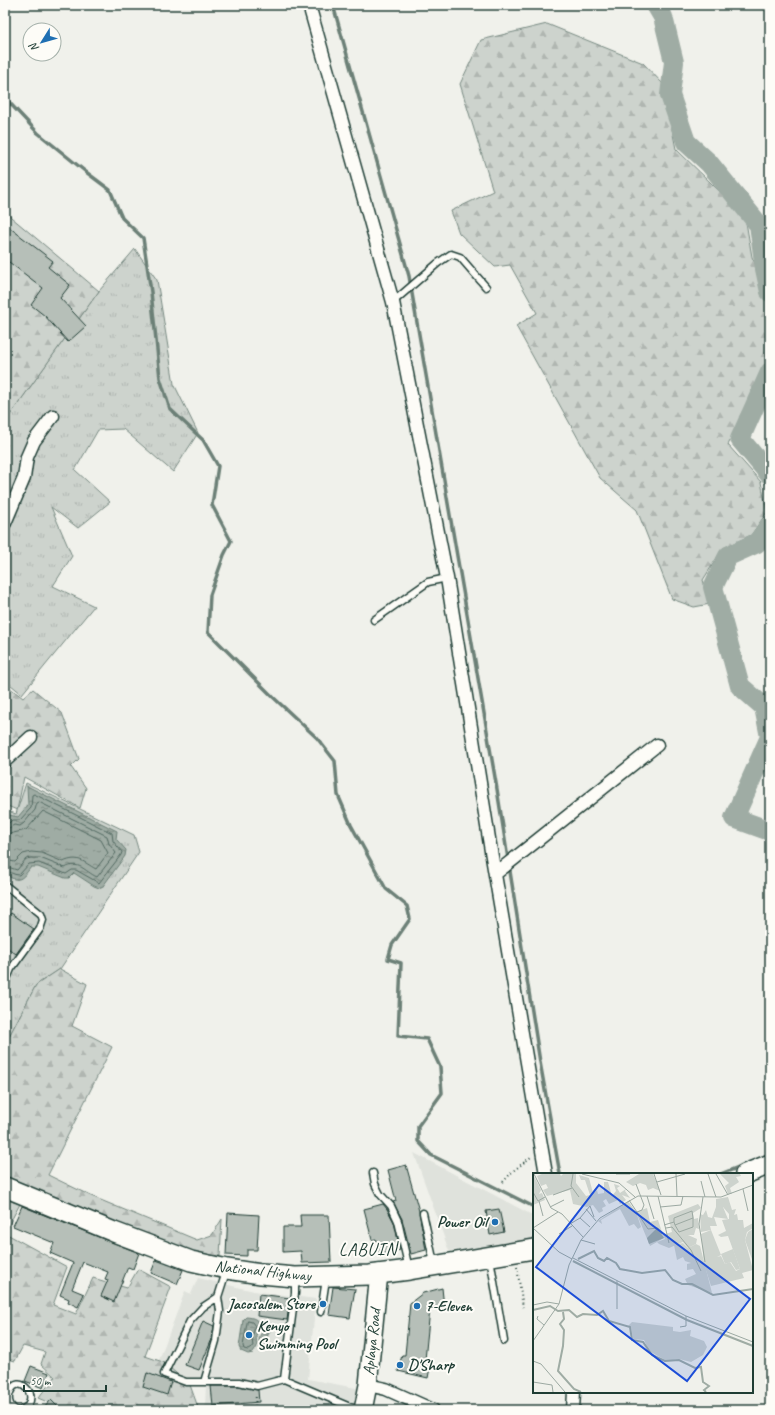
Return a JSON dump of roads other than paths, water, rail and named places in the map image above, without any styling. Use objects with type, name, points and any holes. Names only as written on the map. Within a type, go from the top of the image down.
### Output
[{"type":"main road","points":[[748,1173],[770,1164]]},
{"type":"main road","name":"National Highway","points":[[5,1187],[114,1232],[191,1261],[227,1268],[295,1277],[370,1275],[533,1250]]},
{"type":"street","points":[[310,5],[395,300],[447,578],[546,1173]]},
{"type":"street","points":[[5,523],[24,478],[27,456],[34,441],[53,416]]},
{"type":"street","points":[[5,761],[32,737]]},
{"type":"street","points":[[495,874],[657,745]]},
{"type":"street","name":"Aplaya Road","points":[[362,1410],[368,1385],[379,1273]]},
{"type":"street","points":[[368,1385],[386,1389],[433,1410]]},
{"type":"street","points":[[572,1410],[574,1393]]},
{"type":"lane","points":[[395,300],[438,263],[451,254],[460,257],[486,288]]},
{"type":"lane","points":[[374,620],[428,582],[447,578]]},
{"type":"lane","points":[[5,885],[41,914],[43,920],[40,928],[11,969],[6,981],[5,993]]},
{"type":"lane","points":[[5,964],[11,969]]},
{"type":"lane","points":[[373,1172],[375,1184],[380,1194],[390,1206],[398,1221],[409,1270]]},
{"type":"lane","points":[[423,1213],[435,1266]]},
{"type":"lane","points":[[490,1256],[504,1341]]},
{"type":"lane","points":[[204,1382],[216,1341],[220,1311],[218,1297],[227,1268]]},
{"type":"lane","points":[[284,1379],[295,1293],[295,1277]]},
{"type":"lane","points":[[321,1312],[326,1277]]},
{"type":"lane","points":[[218,1297],[203,1307],[190,1321],[164,1374],[186,1382],[239,1382],[257,1386],[284,1379],[362,1410]]},
{"type":"lane","points":[[16,1410],[7,1404],[5,1396],[6,1392],[16,1385],[21,1385],[28,1390],[31,1398],[30,1402],[21,1410]]},
{"type":"water","points":[[27,786],[117,831],[116,839],[126,850],[125,856],[103,886],[99,888],[94,886],[74,873],[69,878],[65,878],[38,867],[31,867],[20,879],[14,879],[5,874],[5,823],[9,815],[18,817],[28,805]]},
{"type":"water","name":"Kenyo Swimming Pool","points":[[246,1317],[255,1319],[258,1323],[256,1336],[257,1347],[253,1353],[248,1354],[241,1351],[239,1347],[243,1320]]},
{"type":"water","points":[[265,1329],[270,1331],[266,1339],[265,1348],[263,1349],[260,1347],[259,1339],[260,1335]]},
{"type":"waterway","points":[[333,5],[409,276],[497,789],[540,1062],[560,1173]]},
{"type":"waterway","points":[[656,5],[663,17],[674,62],[670,95],[686,142],[709,163],[759,225],[765,269],[770,292]]},
{"type":"waterway","points":[[5,98],[38,133],[110,190],[122,218],[143,238],[151,292],[160,378],[170,409],[203,440],[218,466],[212,505],[231,541],[224,555],[210,595],[208,632],[274,698],[317,738],[335,761],[338,795],[351,825],[386,889],[407,906],[410,919],[392,945],[388,959],[401,963],[398,1036],[427,1039],[440,1067],[442,1093],[418,1126],[418,1141],[431,1155],[533,1206]]},
{"type":"waterway","points":[[770,372],[740,439],[770,475]]},
{"type":"waterway","points":[[770,525],[757,543],[728,556],[713,587],[740,686],[764,707],[770,737],[734,818],[770,831]]},
{"type":"waterway","points":[[724,1173],[744,1165]]},
{"type":"place","name":"Power Oil","points":[[495,1222]]},
{"type":"place","name":"Jacosalem Store","points":[[323,1304]]},
{"type":"place","name":"7-Eleven","points":[[417,1306]]},
{"type":"place","name":"Kenyo Swimming Pool","points":[[249,1335]]},
{"type":"place","name":"D'Sharp","points":[[400,1365]]},
{"type":"district","name":"LABUIN","points":[[368,1249]]}]
